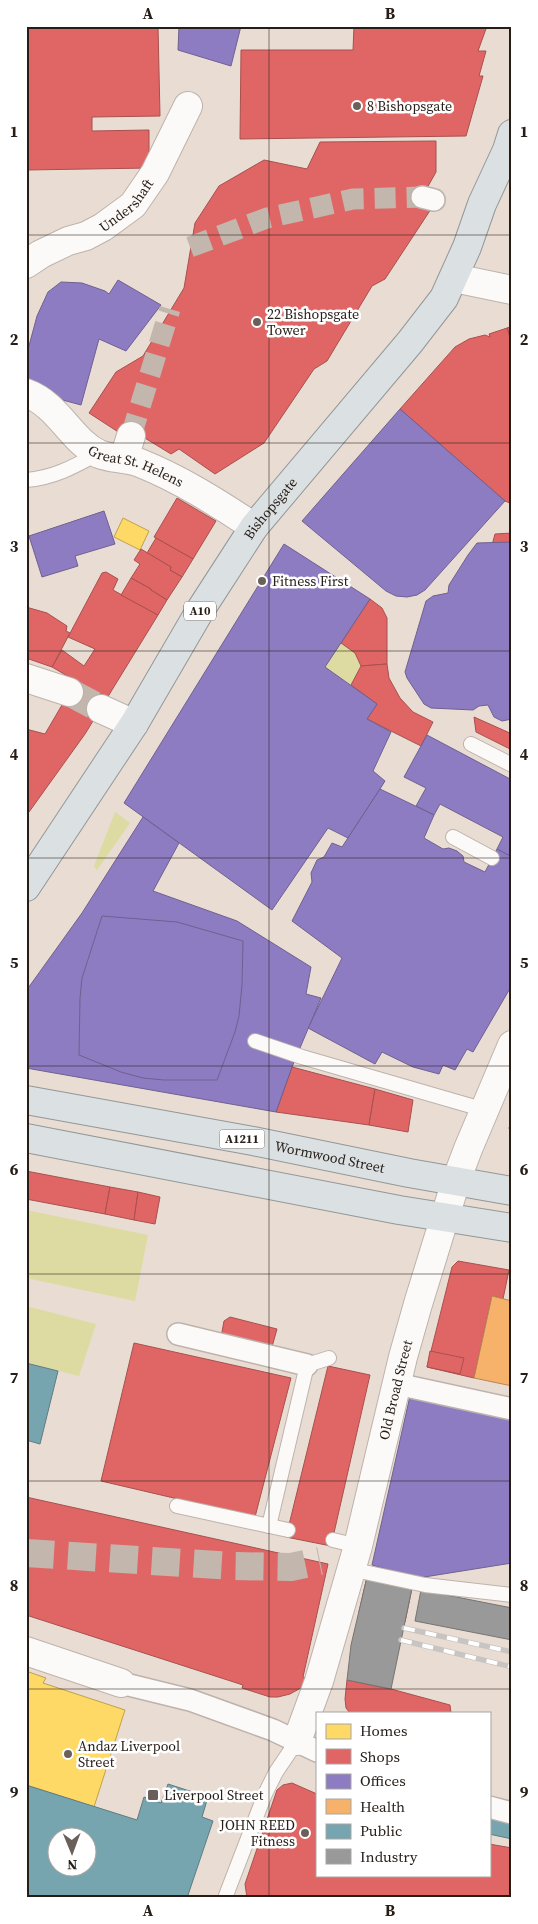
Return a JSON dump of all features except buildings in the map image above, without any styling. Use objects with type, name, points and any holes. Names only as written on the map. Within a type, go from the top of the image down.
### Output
[{"type":"main road","name":"Bishopsgate","points":[[26,887],[134,724],[201,609],[254,526],[410,342],[444,298],[454,278],[475,227],[482,204],[507,150],[512,134]]},
{"type":"main road","name":"Wormwood Street","points":[[26,1100],[253,1141],[409,1174],[456,1181]]},
{"type":"main road","points":[[26,1138],[399,1210],[512,1228]]},
{"type":"main road","name":"A1211","points":[[456,1181],[512,1191]]},
{"type":"street","name":"Undershaft","points":[[26,264],[41,254],[68,241],[86,236],[103,227],[133,205],[155,173],[188,106]]},
{"type":"street","points":[[454,278],[512,290]]},
{"type":"street","name":"Great St. Helens","points":[[26,394],[46,403],[78,437],[118,449],[254,526]]},
{"type":"street","points":[[26,678],[70,692]]},
{"type":"street","points":[[101,709],[134,724]]},
{"type":"street","name":"Old Broad Street","points":[[307,1746],[347,1551],[397,1384],[418,1304],[456,1181],[512,1044]]},
{"type":"street","points":[[178,1334],[307,1365]]},
{"type":"street","points":[[397,1384],[512,1409]]},
{"type":"street","points":[[26,1651],[122,1683],[190,1700],[268,1728],[307,1746]]},
{"type":"street","points":[[490,1808],[512,1813]]},
{"type":"lane","points":[[26,480],[44,479],[118,449]]},
{"type":"lane","points":[[471,744],[512,765]]},
{"type":"lane","points":[[453,837],[492,858]]},
{"type":"lane","points":[[255,1041],[302,1057],[485,1110]]},
{"type":"lane","points":[[269,1526],[307,1365],[329,1358]]},
{"type":"lane","points":[[177,1506],[288,1530]]},
{"type":"lane","points":[[347,1551],[425,1585],[512,1595]]},
{"type":"lane","points":[[225,1898],[265,1794],[276,1772],[307,1746]]},
{"type":"shaded area","points":[[341,643],[355,653],[361,666],[351,685],[325,667]]},
{"type":"shaded area","points":[[115,812],[130,823],[97,870],[94,866]]},
{"type":"shaded area","points":[[26,1210],[148,1235],[135,1301],[26,1278]]},
{"type":"shaded area","points":[[26,1306],[96,1324],[79,1376],[26,1363]]},
{"type":"tunnel","points":[[190,247],[267,218],[353,199],[422,197]]},
{"type":"tunnel","points":[[131,436],[170,309]]},
{"type":"tunnel","points":[[69,692],[101,709]]},
{"type":"tunnel","points":[[26,1553],[232,1566],[291,1567],[320,1561]]},
{"type":"railway","points":[[404,1628],[512,1652]]},
{"type":"railway","points":[[401,1640],[512,1667]]},
{"type":"place","name":"8 Bishopsgate","points":[[357,106]]},
{"type":"place","name":"22 Bishopsgate Tower","points":[[257,322]]},
{"type":"place","name":"Fitness First","points":[[262,581]]},
{"type":"place","name":"Andaz Liverpool Street","points":[[68,1754]]},
{"type":"place","name":"Liverpool Street","points":[[153,1795]]},
{"type":"place","name":"JOHN REED Fitness","points":[[305,1833]]}]
